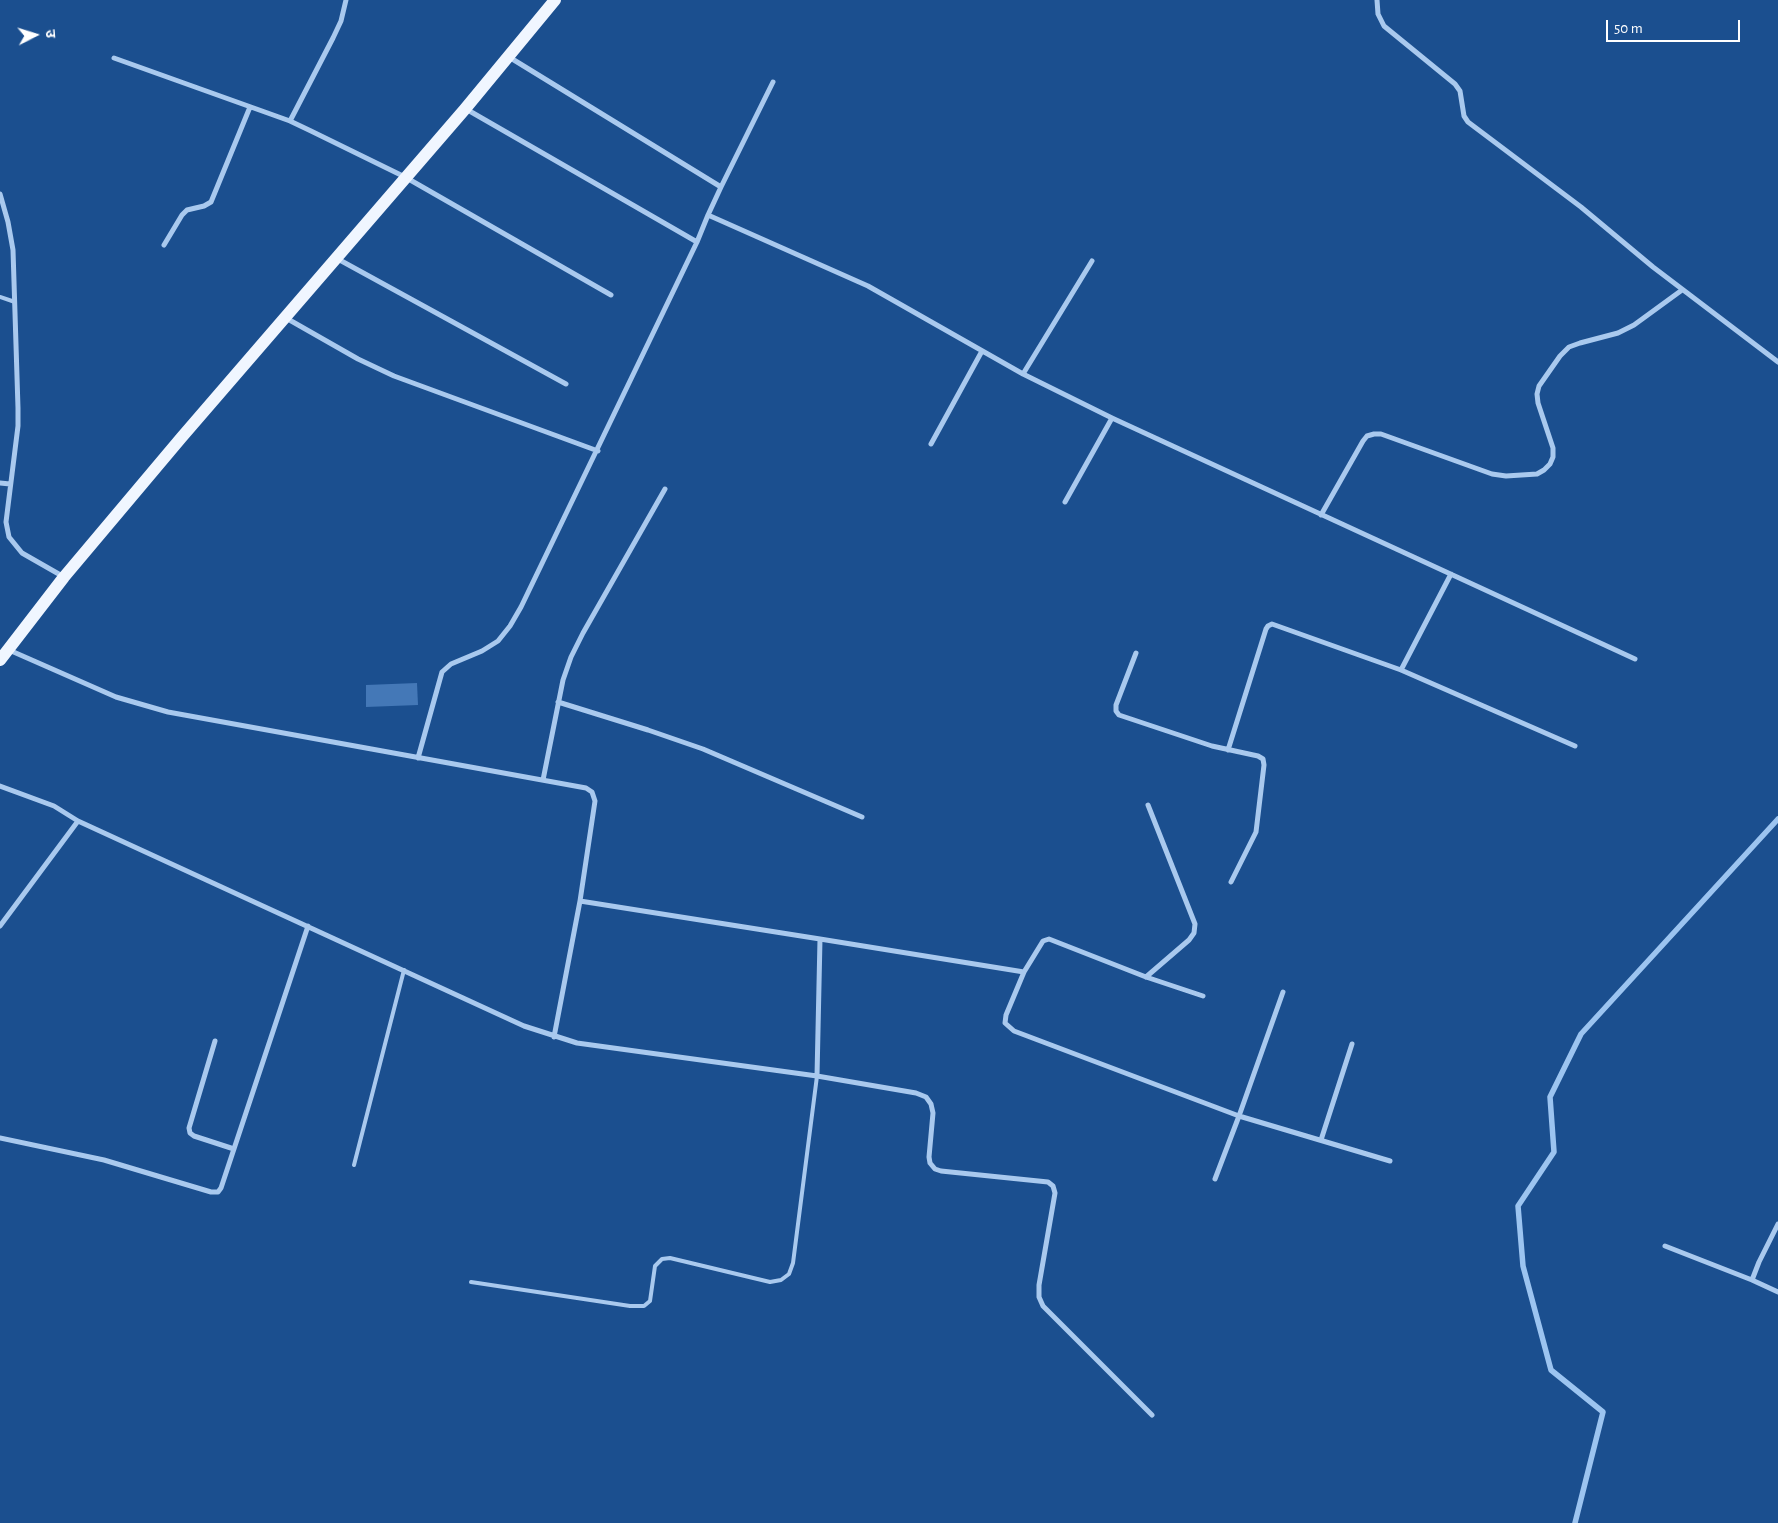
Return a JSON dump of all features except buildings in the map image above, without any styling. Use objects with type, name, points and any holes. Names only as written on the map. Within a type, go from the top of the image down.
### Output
[{"type":"main road","points":[[0,660],[64,577],[284,317],[465,109],[555,0]]},
{"type":"street","points":[[290,122],[341,21],[346,0]]},
{"type":"street","points":[[1378,0],[1378,14],[1384,26],[1455,84],[1460,91],[1464,116],[1468,122],[1582,207],[1682,290],[1778,362]]},
{"type":"street","points":[[508,57],[721,187]]},
{"type":"street","points":[[114,58],[290,122],[405,177],[611,296]]},
{"type":"street","points":[[418,758],[442,672],[451,664],[498,641],[521,608],[697,242],[721,187],[773,82]]},
{"type":"street","points":[[164,245],[187,210],[204,206],[211,202],[250,107]]},
{"type":"street","points":[[465,109],[697,242]]},
{"type":"street","points":[[0,194],[13,250],[18,426],[3,522],[9,537],[22,553],[64,577]]},
{"type":"street","points":[[708,215],[868,286],[1024,374],[1112,418],[1635,659]]},
{"type":"street","points":[[335,258],[566,384]]},
{"type":"street","points":[[1024,374],[1092,261]]},
{"type":"street","points":[[1321,514],[1363,441],[1368,436],[1374,434],[1381,434],[1492,474],[1506,476],[1538,474],[1550,464],[1553,457],[1553,448],[1538,403],[1537,394],[1539,386],[1560,356],[1569,347],[1580,342],[1618,333],[1634,325],[1682,290]]},
{"type":"street","points":[[284,317],[358,359],[394,376],[598,450]]},
{"type":"street","points":[[931,444],[982,351]]},
{"type":"street","points":[[1066,502],[1112,418]]},
{"type":"street","points":[[0,483],[10,484]]},
{"type":"street","points":[[543,780],[563,680],[582,633],[665,489]]},
{"type":"street","points":[[1401,670],[1451,574]]},
{"type":"street","points":[[1228,750],[1268,626],[1276,625],[1401,670],[1575,746]]},
{"type":"street","points":[[8,649],[116,697],[168,712],[586,788],[592,792],[595,801],[580,901],[554,1037]]},
{"type":"street","points":[[1136,653],[1116,705],[1116,711],[1125,718],[1263,759],[1264,765],[1256,832],[1231,882]]},
{"type":"street","points":[[558,702],[703,749],[862,817]]},
{"type":"street","points":[[0,786],[54,806],[78,821],[524,1026],[554,1037],[577,1043],[817,1076],[916,1093],[926,1098],[931,1104],[933,1113],[929,1157],[930,1163],[935,1169],[1048,1182],[1053,1186],[1055,1193],[1039,1285],[1043,1306],[1152,1415]]},
{"type":"street","points":[[1146,976],[1190,940],[1194,933],[1195,924],[1148,805]]},
{"type":"street","points":[[0,926],[78,821]]},
{"type":"street","points":[[580,901],[1024,972]]},
{"type":"street","points":[[0,1138],[104,1160],[211,1192],[218,1192],[221,1188],[308,926]]},
{"type":"street","points":[[817,1076],[820,939]]},
{"type":"street","points":[[1203,996],[1049,939],[1043,941],[1024,972],[1006,1015],[1006,1023],[1014,1031],[1239,1116],[1390,1162]]},
{"type":"street","points":[[1215,1179],[1283,992]]},
{"type":"street","points":[[215,1041],[189,1128],[190,1134],[234,1149]]},
{"type":"street","points":[[1321,1140],[1352,1044]]},
{"type":"street","points":[[1752,1280],[1758,1262],[1778,1224]]},
{"type":"street","points":[[1665,1246],[1778,1292]]},
{"type":"lane","points":[[0,297],[14,302]]},
{"type":"lane","points":[[354,1165],[404,970]]},
{"type":"lane","points":[[472,1282],[630,1306],[644,1306],[650,1301],[655,1266],[662,1259],[670,1258],[770,1282],[781,1280],[789,1274],[793,1263],[817,1076]]},
{"type":"waterway","points":[[1575,1523],[1603,1412],[1551,1370],[1523,1266],[1518,1206],[1554,1152],[1550,1097],[1581,1034],[1778,819]]}]
